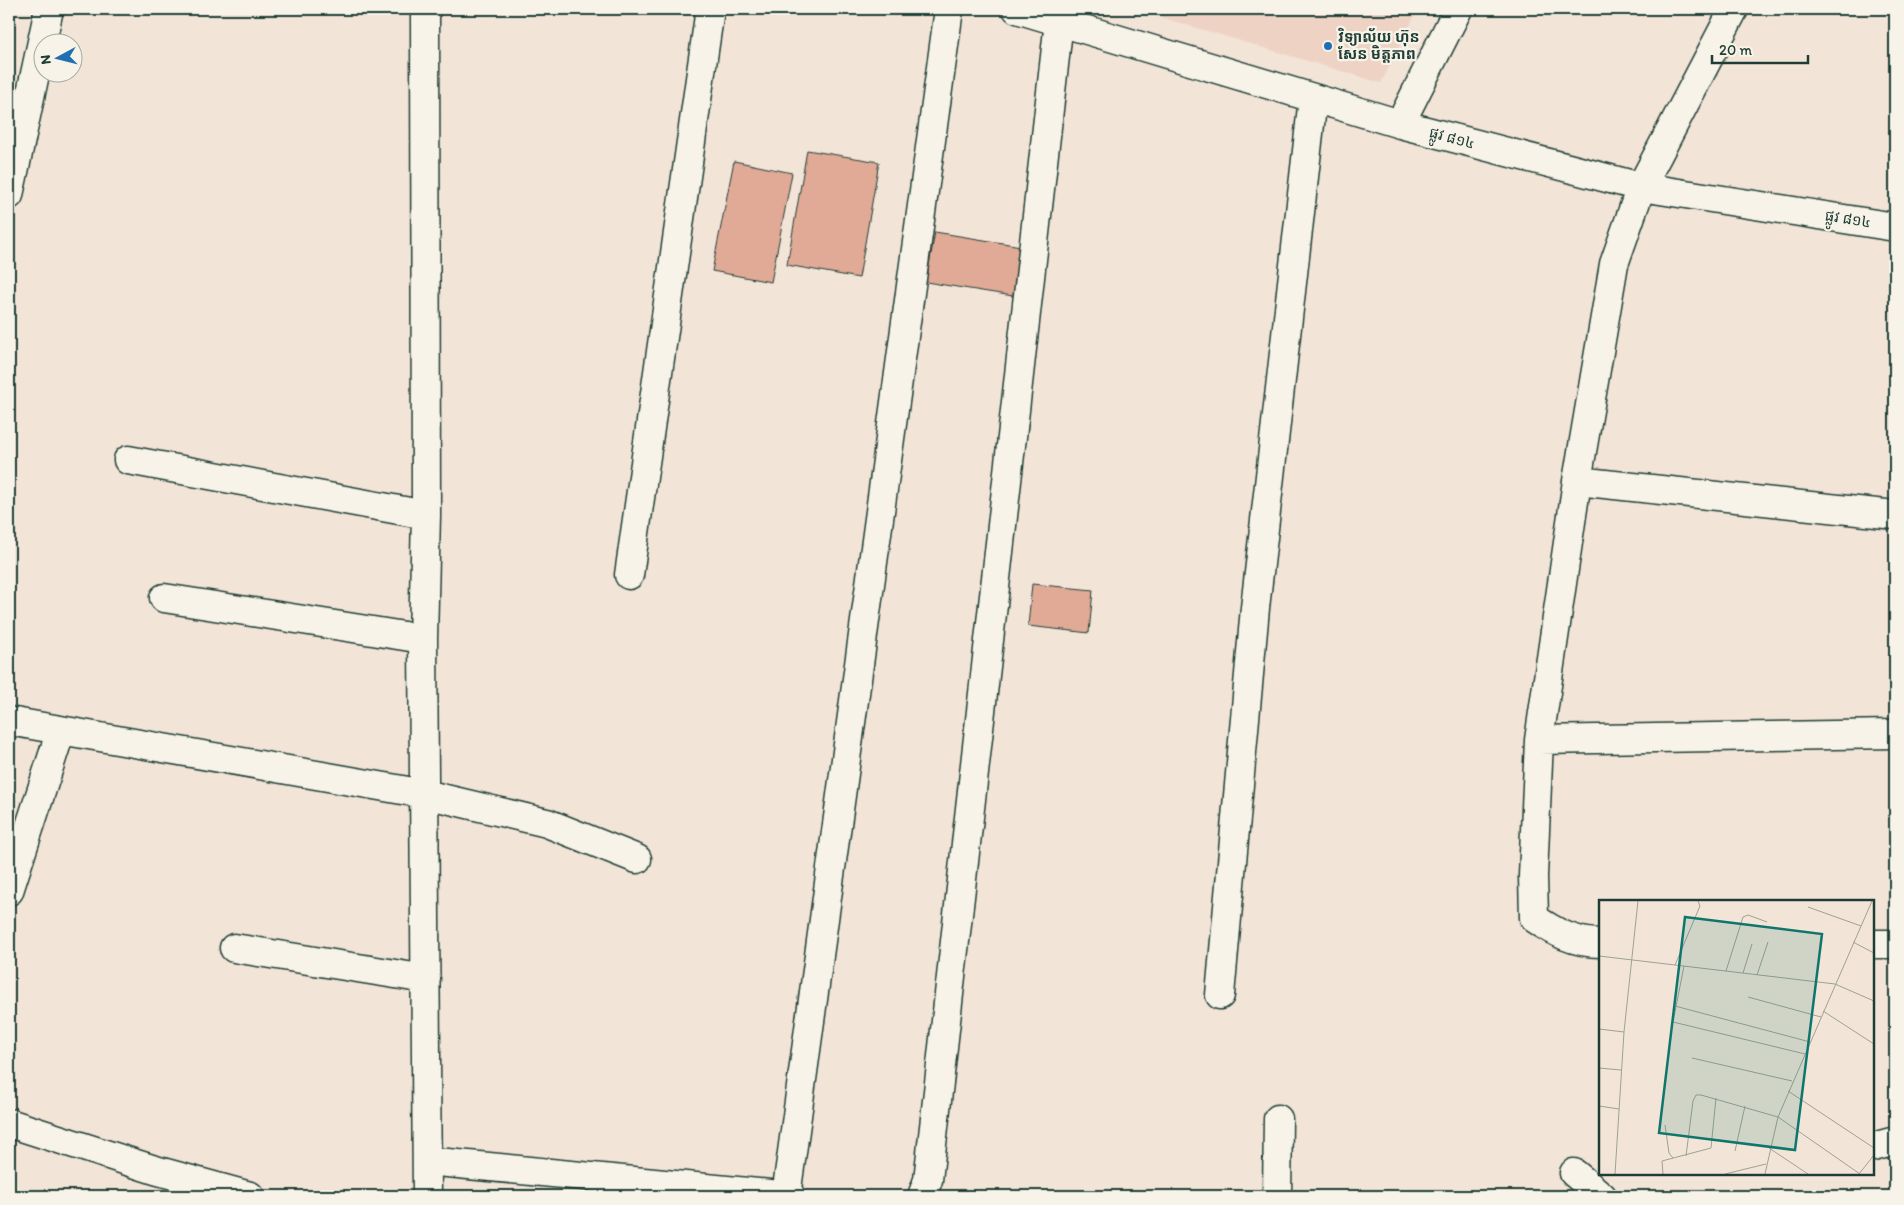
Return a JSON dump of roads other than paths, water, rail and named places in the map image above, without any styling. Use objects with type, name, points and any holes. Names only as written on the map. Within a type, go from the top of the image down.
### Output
[{"type":"street","points":[[9,195],[49,9]]},
{"type":"street","points":[[425,9],[426,515],[423,640],[428,1196]]},
{"type":"street","points":[[629,575],[710,9]]},
{"type":"street","points":[[786,1196],[950,9]]},
{"type":"street","name":"ផ្លូវ ៨១៤","points":[[1018,9],[1400,124],[1641,187],[1895,227]]},
{"type":"street","points":[[1400,124],[1458,9]]},
{"type":"street","points":[[1599,943],[1592,943],[1556,933],[1534,918],[1533,876],[1539,740],[1577,481],[1614,264],[1641,187],[1734,9]]},
{"type":"street","points":[[922,1196],[928,1180],[1059,21]]},
{"type":"street","points":[[1220,996],[1255,608],[1313,98]]},
{"type":"street","points":[[128,460],[426,515]]},
{"type":"street","points":[[1577,481],[1895,515]]},
{"type":"street","points":[[164,598],[423,640]]},
{"type":"street","points":[[9,721],[425,794],[546,823],[637,859]]},
{"type":"street","points":[[9,891],[61,730]]},
{"type":"street","points":[[1539,740],[1895,734]]},
{"type":"street","points":[[1874,944],[1895,944]]},
{"type":"street","points":[[234,948],[426,979]]},
{"type":"street","points":[[1277,1196],[1278,1119]]},
{"type":"street","points":[[9,1123],[155,1170],[250,1196]]},
{"type":"street","points":[[1874,1147],[1895,1141]]},
{"type":"street","points":[[427,1161],[790,1196]]},
{"type":"street","points":[[1574,1173],[1602,1196]]},
{"type":"place","name":"វិទ្យាល័យ ហ៊ុន សែន មិត្តភាព","points":[[1328,46]]}]
